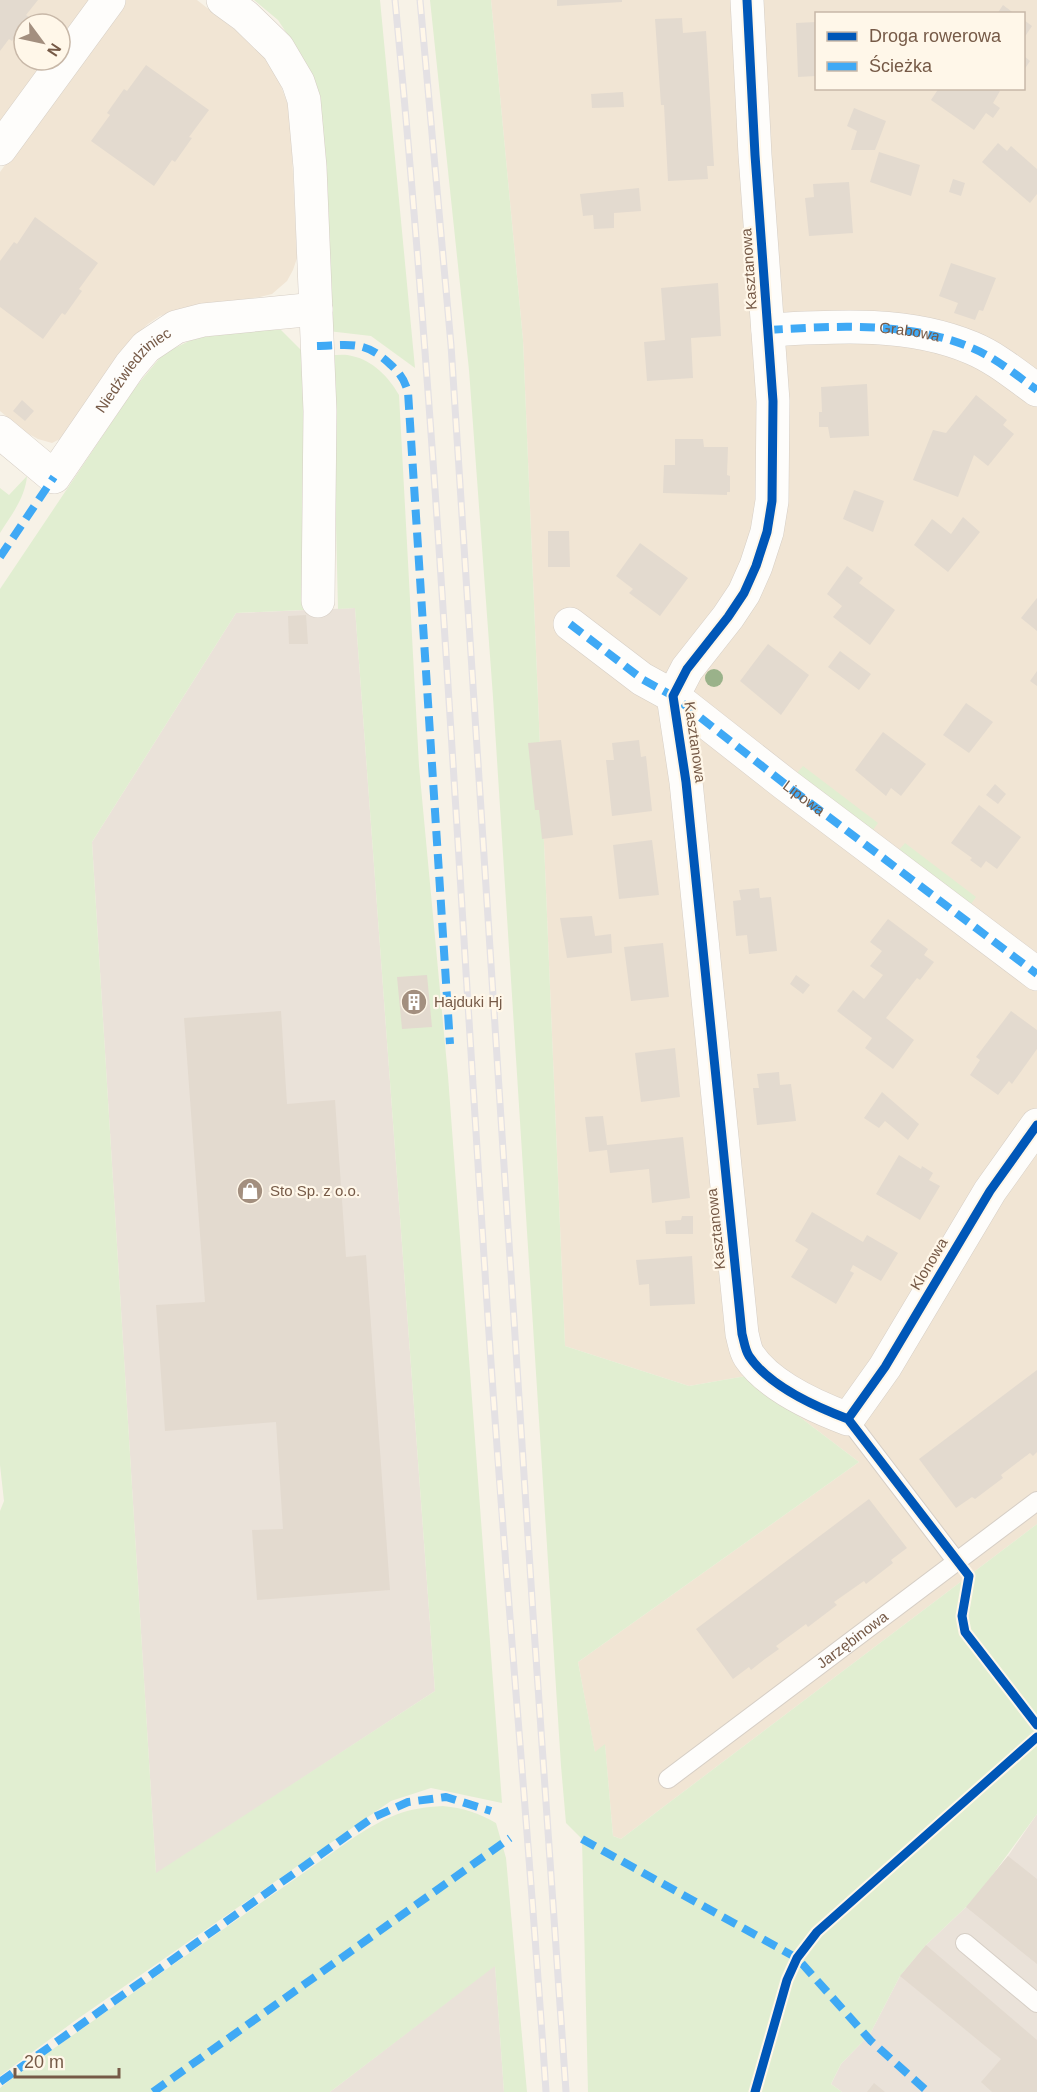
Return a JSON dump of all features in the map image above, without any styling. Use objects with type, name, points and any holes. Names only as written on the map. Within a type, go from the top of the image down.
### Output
[{"type":"street","points":[[0,149],[109,0]]},
{"type":"street","points":[[223,0],[245,16],[278,48],[298,82],[304,100],[307,123],[320,411],[318,600]]},
{"type":"street","name":"Kasztanowa","points":[[747,0],[756,167],[773,401],[772,501],[767,532],[744,593],[687,669],[673,696],[686,782],[742,1334],[747,1354],[758,1367],[801,1399],[848,1419]]},
{"type":"street","name":"Niedźwiedziniec","points":[[0,432],[54,477],[130,366],[146,347],[176,327],[203,320],[316,309]]},
{"type":"street","name":"Grabowa","points":[[768,330],[880,328],[925,333],[972,348],[996,361],[1037,390]]},
{"type":"street","name":"Lipowa","points":[[570,624],[642,679],[673,696],[785,784],[1037,974]]},
{"type":"street","name":"Klonowa","points":[[848,1419],[885,1367],[990,1191],[1037,1125]]},
{"type":"lane","points":[[848,1419],[957,1562]]},
{"type":"lane","name":"Jarzębinowa","points":[[668,1779],[1037,1501]]},
{"type":"lane","points":[[965,1943],[1037,2003]]},
{"type":"path","points":[[957,1562],[969,1576],[962,1616],[965,1632],[1037,1725]]},
{"type":"shaded area","points":[[0,0],[92,0],[72,28],[72,12],[12,12],[12,72],[40,72],[0,127]]},
{"type":"shaded area","points":[[125,0],[197,0],[253,44],[267,61],[279,81],[290,111],[297,258],[287,281],[272,294],[183,308],[160,316],[148,324],[135,336],[60,439],[52,443],[25,432],[0,411],[0,172]]},
{"type":"shaded area","points":[[491,0],[1037,0],[1037,1524],[621,1839],[613,1836],[605,1745],[595,1753],[578,1662],[859,1462],[746,1376],[689,1386],[565,1346],[523,340]]},
{"type":"shaded area","points":[[355,608],[435,1691],[156,1874],[92,842],[236,613]]},
{"type":"shaded area","points":[[1037,1814],[1037,2092],[842,2092],[831,2084],[841,2064],[870,2034],[900,1976],[926,1945],[966,1907],[1008,1856]]},
{"type":"shaded area","points":[[495,1965],[504,2092],[330,2092]]},
{"type":"green space","points":[[254,0],[380,0],[415,368],[371,336],[328,331],[297,49],[278,20]]},
{"type":"green space","points":[[430,0],[491,0],[523,340],[565,1346],[689,1386],[746,1376],[859,1462],[578,1662],[595,1752],[605,1744],[613,1836],[621,1839],[1037,1524],[1037,1814],[986,1884],[966,1907],[926,1945],[900,1976],[870,2034],[841,2064],[831,2084],[842,2092],[588,2092],[582,1839],[566,1823],[561,1766],[493,697],[469,370]]},
{"type":"green space","points":[[267,329],[281,330],[302,351],[305,416],[304,610],[236,613],[92,842],[156,1873],[435,1691],[355,608],[338,609],[332,355],[350,355],[373,365],[385,376],[399,395],[419,766],[448,1076],[502,1803],[431,1788],[391,1801],[76,2020],[0,2076],[0,1511],[4,1501],[0,1465],[0,589],[134,389],[163,354],[195,338]]},
{"type":"green space","points":[[27,476],[21,499],[0,533],[0,488],[9,495]]},
{"type":"green space","points":[[803,766],[878,823],[873,830],[797,773]]},
{"type":"green space","points":[[905,843],[976,897],[971,904],[899,850]]},
{"type":"green space","points":[[443,1806],[471,1812],[496,1823],[506,1858],[527,2092],[504,2092],[495,1966],[330,2092],[0,2092],[0,2088],[19,2073],[356,1836],[397,1814]]},
{"type":"building","points":[[0,0],[38,0],[28,12],[12,12],[12,41],[9,39],[0,51]]},
{"type":"building","points":[[557,0],[622,0],[622,2],[557,6]]},
{"type":"building","points":[[1003,5],[1012,12],[998,12]]},
{"type":"building","points":[[682,18],[683,33],[706,31],[714,166],[707,166],[708,179],[668,181],[664,105],[661,105],[655,19]]},
{"type":"building","points":[[1025,21],[1032,26],[1025,36]]},
{"type":"building","points":[[815,22],[815,76],[798,77],[796,23]]},
{"type":"building","points":[[1025,57],[1030,61],[1025,68]]},
{"type":"building","points":[[146,65],[209,110],[189,137],[192,138],[175,162],[172,160],[154,186],[91,141],[110,115],[107,113],[124,89],[127,91]]},
{"type":"building","points":[[938,90],[1000,91],[993,103],[1000,108],[993,118],[986,113],[974,130],[931,100]]},
{"type":"building","points":[[623,92],[624,107],[592,108],[591,94]]},
{"type":"building","points":[[854,108],[886,121],[875,150],[851,150],[857,131],[847,126]]},
{"type":"building","points":[[998,143],[1007,151],[1011,146],[1037,169],[1037,194],[1030,203],[982,162]]},
{"type":"building","points":[[879,152],[920,165],[911,196],[870,182]]},
{"type":"building","points":[[953,179],[965,183],[961,196],[949,192]]},
{"type":"building","points":[[849,182],[853,233],[809,236],[805,198],[814,197],[813,184]]},
{"type":"building","points":[[639,188],[641,211],[614,213],[614,228],[594,229],[593,215],[583,216],[580,194]]},
{"type":"building","points":[[35,217],[98,263],[79,289],[82,291],[65,315],[62,313],[43,339],[0,307],[0,261],[14,242],[17,244]]},
{"type":"building","points":[[951,263],[996,278],[983,311],[979,310],[975,320],[954,313],[958,303],[939,296]]},
{"type":"building","points":[[718,283],[721,336],[691,338],[693,378],[647,381],[644,342],[665,340],[661,288]]},
{"type":"building","points":[[867,384],[869,436],[830,438],[828,427],[819,427],[819,412],[822,412],[821,387]]},
{"type":"building","points":[[976,395],[1007,420],[1003,425],[1014,434],[988,466],[974,455],[958,497],[913,480],[933,430],[946,433]]},
{"type":"building","points":[[22,400],[34,411],[25,421],[13,411]]},
{"type":"building","points":[[675,439],[703,439],[704,447],[728,447],[727,475],[730,476],[730,492],[727,492],[727,495],[663,493],[664,465],[675,465]]},
{"type":"building","points":[[854,490],[884,501],[873,532],[843,519]]},
{"type":"building","points":[[963,517],[980,532],[948,572],[914,545],[932,519],[951,534]]},
{"type":"building","points":[[548,531],[569,531],[570,567],[548,567]]},
{"type":"building","points":[[640,543],[688,578],[660,616],[629,593],[633,589],[616,576]]},
{"type":"building","points":[[847,566],[863,578],[859,583],[895,610],[870,645],[833,617],[842,606],[827,594]]},
{"type":"building","points":[[1037,598],[1037,631],[1021,618]]},
{"type":"building","points":[[306,615],[308,644],[289,644],[288,616]]},
{"type":"building","points":[[768,644],[809,675],[781,715],[740,681]]},
{"type":"building","points":[[840,651],[871,674],[859,690],[828,667]]},
{"type":"building","points":[[1037,671],[1037,686],[1030,681]]},
{"type":"building","points":[[966,703],[993,722],[969,753],[943,735]]},
{"type":"building","points":[[883,732],[926,764],[901,796],[891,788],[886,796],[855,770]]},
{"type":"building","points":[[561,740],[573,835],[542,839],[539,810],[535,810],[528,743]]},
{"type":"building","points":[[639,740],[641,757],[646,756],[652,811],[612,816],[606,760],[614,760],[612,743]]},
{"type":"building","points":[[995,784],[1006,794],[998,804],[986,795]]},
{"type":"building","points":[[979,805],[1021,837],[997,869],[986,861],[981,868],[970,860],[972,858],[951,843]]},
{"type":"building","points":[[652,840],[659,895],[619,899],[613,845]]},
{"type":"building","points":[[759,888],[760,898],[771,897],[777,951],[749,954],[747,935],[736,936],[733,901],[741,900],[739,890]]},
{"type":"building","points":[[592,916],[595,936],[611,934],[612,953],[567,958],[560,918]]},
{"type":"building","points":[[888,919],[928,949],[924,955],[934,962],[920,980],[917,978],[886,1018],[914,1040],[893,1069],[865,1048],[872,1038],[837,1011],[853,990],[864,999],[883,975],[870,966],[882,951],[870,942]]},
{"type":"building","points":[[663,943],[669,997],[631,1001],[624,947]]},
{"type":"building","name":"Hajduki Hj","points":[[427,975],[432,1027],[402,1029],[397,977]]},
{"type":"building","points":[[796,975],[810,985],[803,994],[790,984]]},
{"type":"building","points":[[281,1011],[287,1104],[335,1100],[346,1257],[366,1255],[390,1590],[257,1600],[252,1530],[283,1529],[276,1422],[165,1431],[156,1305],[205,1302],[184,1018]]},
{"type":"building","points":[[1011,1011],[1037,1030],[1037,1049],[1012,1084],[1009,1081],[998,1095],[970,1075],[980,1060],[976,1057]]},
{"type":"building","points":[[675,1048],[680,1097],[641,1102],[635,1053]]},
{"type":"building","points":[[779,1072],[780,1085],[791,1084],[796,1121],[757,1125],[753,1088],[759,1088],[757,1074]]},
{"type":"building","points":[[882,1092],[919,1124],[908,1140],[885,1121],[879,1128],[864,1118]]},
{"type":"building","points":[[603,1116],[607,1145],[683,1137],[690,1198],[652,1203],[649,1169],[610,1173],[607,1150],[589,1152],[585,1117]]},
{"type":"building","points":[[899,1155],[921,1169],[922,1166],[933,1173],[929,1180],[940,1186],[920,1220],[876,1194]]},
{"type":"building","points":[[812,1212],[863,1242],[867,1235],[898,1253],[881,1281],[853,1265],[850,1271],[854,1273],[836,1304],[791,1277],[808,1249],[795,1241]]},
{"type":"building","points":[[682,1216],[693,1216],[693,1234],[666,1234],[665,1221],[681,1220]]},
{"type":"building","points":[[692,1256],[695,1304],[650,1306],[649,1284],[639,1285],[636,1260]]},
{"type":"building","points":[[1037,1370],[1037,1452],[1033,1456],[1030,1453],[1001,1475],[1003,1478],[975,1499],[972,1497],[956,1508],[919,1459]]},
{"type":"building","points":[[869,1499],[907,1548],[891,1560],[893,1563],[866,1584],[864,1581],[834,1602],[837,1605],[808,1627],[806,1624],[776,1646],[779,1649],[751,1670],[749,1667],[733,1679],[696,1629]]},
{"type":"building","points":[[1008,1856],[1037,1879],[1037,1964],[966,1907]]},
{"type":"building","points":[[926,1945],[1037,2040],[1037,2092],[992,2092],[981,2082],[1001,2059],[900,1976]]},
{"type":"building","points":[[874,2083],[885,2092],[867,2092]]},
{"type":"railway","points":[[395,0],[434,477],[492,1375],[546,2092]]},
{"type":"railway","points":[[420,0],[451,345],[566,2092]]},
{"type":"marked path","points":[[768,330],[872,327],[923,333],[948,339],[981,352],[1037,390]]},
{"type":"marked path","points":[[317,346],[357,346],[373,351],[397,371],[408,392],[450,1044]]},
{"type":"marked path","points":[[0,557],[54,477]]},
{"type":"marked path","points":[[570,624],[642,679],[673,696],[785,784],[1037,974]]},
{"type":"marked path","points":[[0,2082],[372,1818],[408,1802],[446,1797],[491,1811]]},
{"type":"marked path","points":[[153,2092],[510,1838]]},
{"type":"marked path","points":[[582,1839],[797,1958],[871,2041],[928,2092]]},
{"type":"cycle path","points":[[747,0],[755,155],[773,401],[772,501],[767,532],[744,593],[687,669],[673,696],[686,782],[742,1334],[748,1354],[768,1377],[808,1402],[848,1419]]},
{"type":"cycle path","points":[[848,1419],[885,1367],[990,1191],[1037,1125]]},
{"type":"cycle path","points":[[848,1419],[969,1576],[962,1616],[965,1632],[1037,1725]]},
{"type":"cycle path","points":[[755,2092],[787,1980],[797,1958],[817,1932],[1037,1737]]},
{"type":"place","name":"Hajduki Hj","points":[[414,1002]]},
{"type":"place","name":"Sto Sp. z o.o.","points":[[250,1191]]}]
